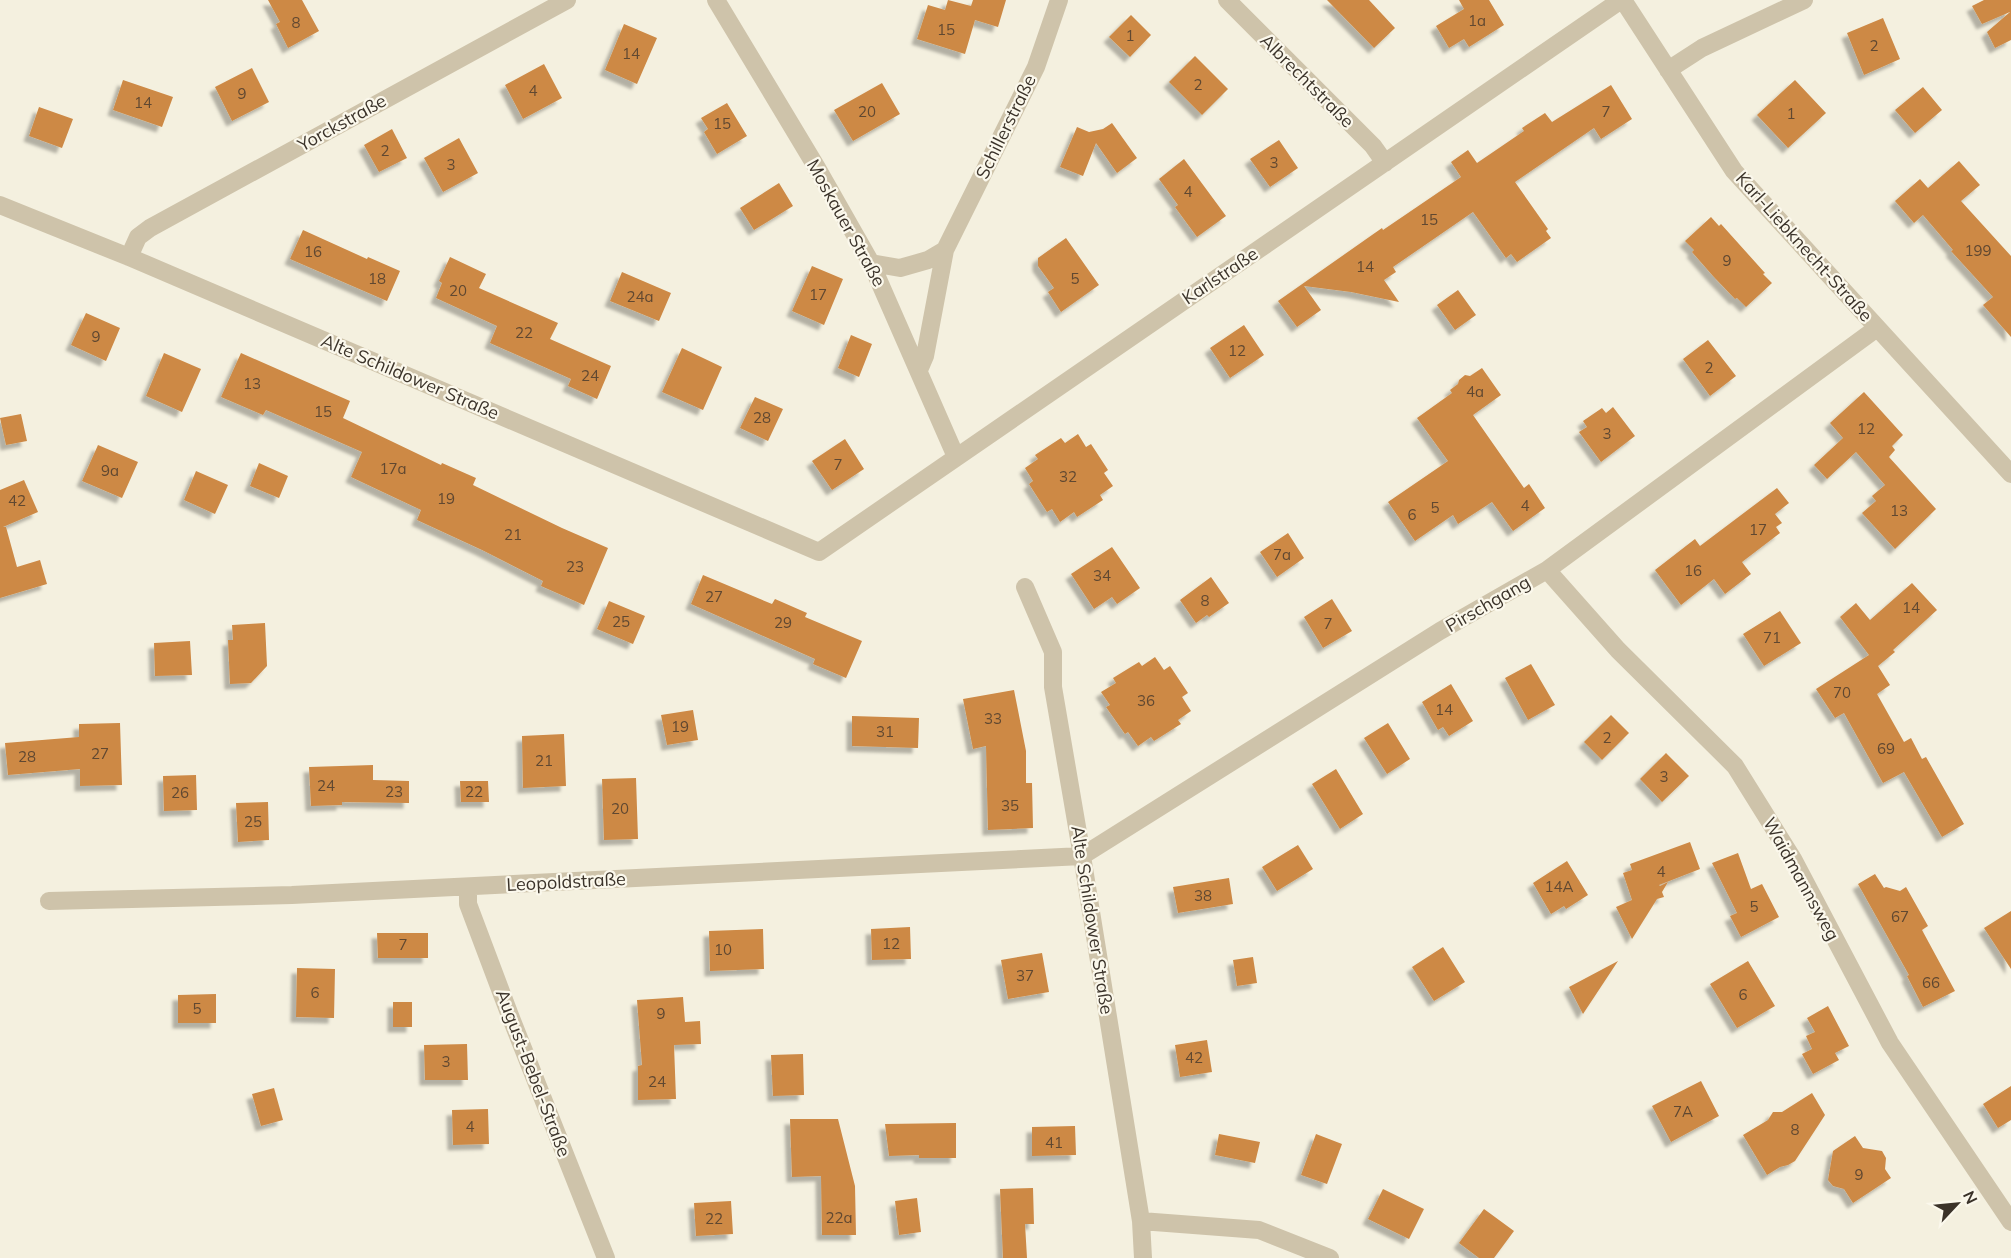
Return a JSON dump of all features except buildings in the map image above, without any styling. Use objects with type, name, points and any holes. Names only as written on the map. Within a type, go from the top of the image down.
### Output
[{"type":"street","name":"Yorckstraße","points":[[129,257],[138,237],[150,228],[567,0]]},
{"type":"street","name":"Moskauer Straße","points":[[716,0],[871,263],[957,457]]},
{"type":"street","name":"Schillerstraße","points":[[919,370],[925,356],[945,250],[1036,68],[1059,0]]},
{"type":"street","name":"Albrechtstraße","points":[[1227,0],[1373,146],[1385,163]]},
{"type":"street","name":"Karlstraße","points":[[819,552],[1622,0]]},
{"type":"street","name":"Karl-Liebknecht-Straße","points":[[1622,0],[1734,171],[2011,474]]},
{"type":"street","points":[[1668,69],[1702,48],[1804,0]]},
{"type":"street","name":"Alte Schildower Straße","points":[[0,204],[819,552]]},
{"type":"street","points":[[871,263],[900,267],[928,260],[945,250]]},
{"type":"street","name":"Pirschgang","points":[[1082,856],[1440,631],[1547,570],[1877,328]]},
{"type":"street","name":"Waidmannsweg","points":[[1547,570],[1618,650],[1735,766],[1793,859],[1890,1043],[2011,1222]]},
{"type":"street","name":"Alte Schildower Straße","points":[[1024,587],[1053,652],[1053,687],[1141,1221],[1143,1258]]},
{"type":"street","name":"Leopoldstraße","points":[[49,901],[292,896],[1082,856]]},
{"type":"street","name":"August-Bebel-Straße","points":[[468,887],[468,904],[606,1258]]},
{"type":"street","points":[[1141,1221],[1260,1230],[1330,1258]]}]
